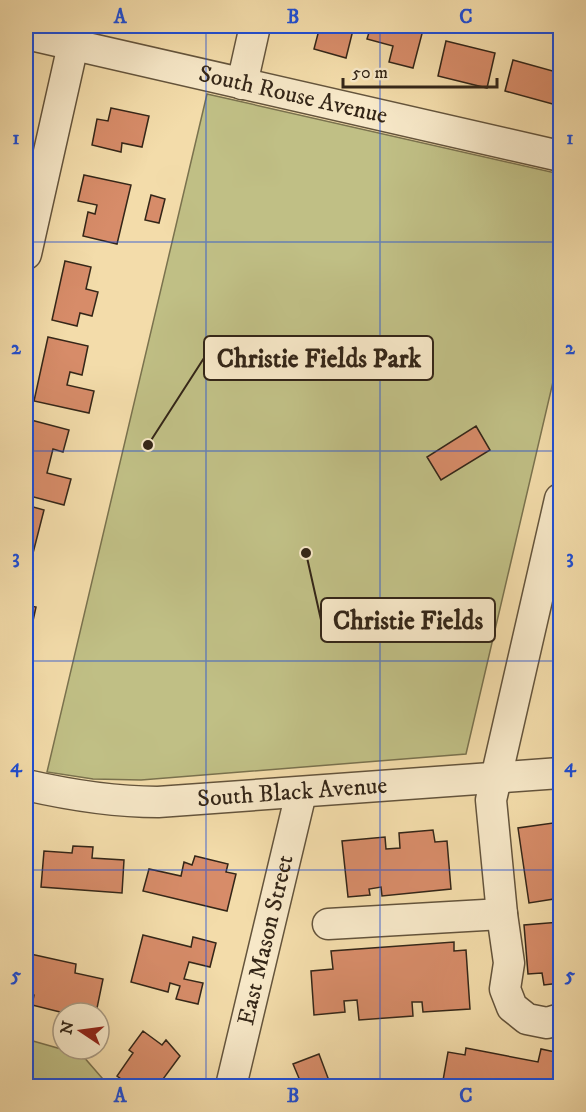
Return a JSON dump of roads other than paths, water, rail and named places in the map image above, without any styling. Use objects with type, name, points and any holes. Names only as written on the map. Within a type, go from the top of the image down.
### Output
[{"type":"street","points":[[242,84],[255,26]]},
{"type":"street","name":"South Rouse Avenue","points":[[26,34],[561,156]]},
{"type":"street","points":[[26,254],[74,45]]},
{"type":"street","points":[[561,499],[491,800],[509,963],[505,989],[512,1007],[527,1019],[547,1023],[561,1019]]},
{"type":"street","name":"South Black Avenue","points":[[26,785],[66,794],[124,802],[158,802],[561,773]]},
{"type":"street","name":"East Mason Street","points":[[231,1086],[301,793]]},
{"type":"street","points":[[328,924],[502,915]]},
{"type":"place","name":"Christie Fields Park","points":[[148,445]]},
{"type":"place","name":"Christie Fields","points":[[306,553]]}]
